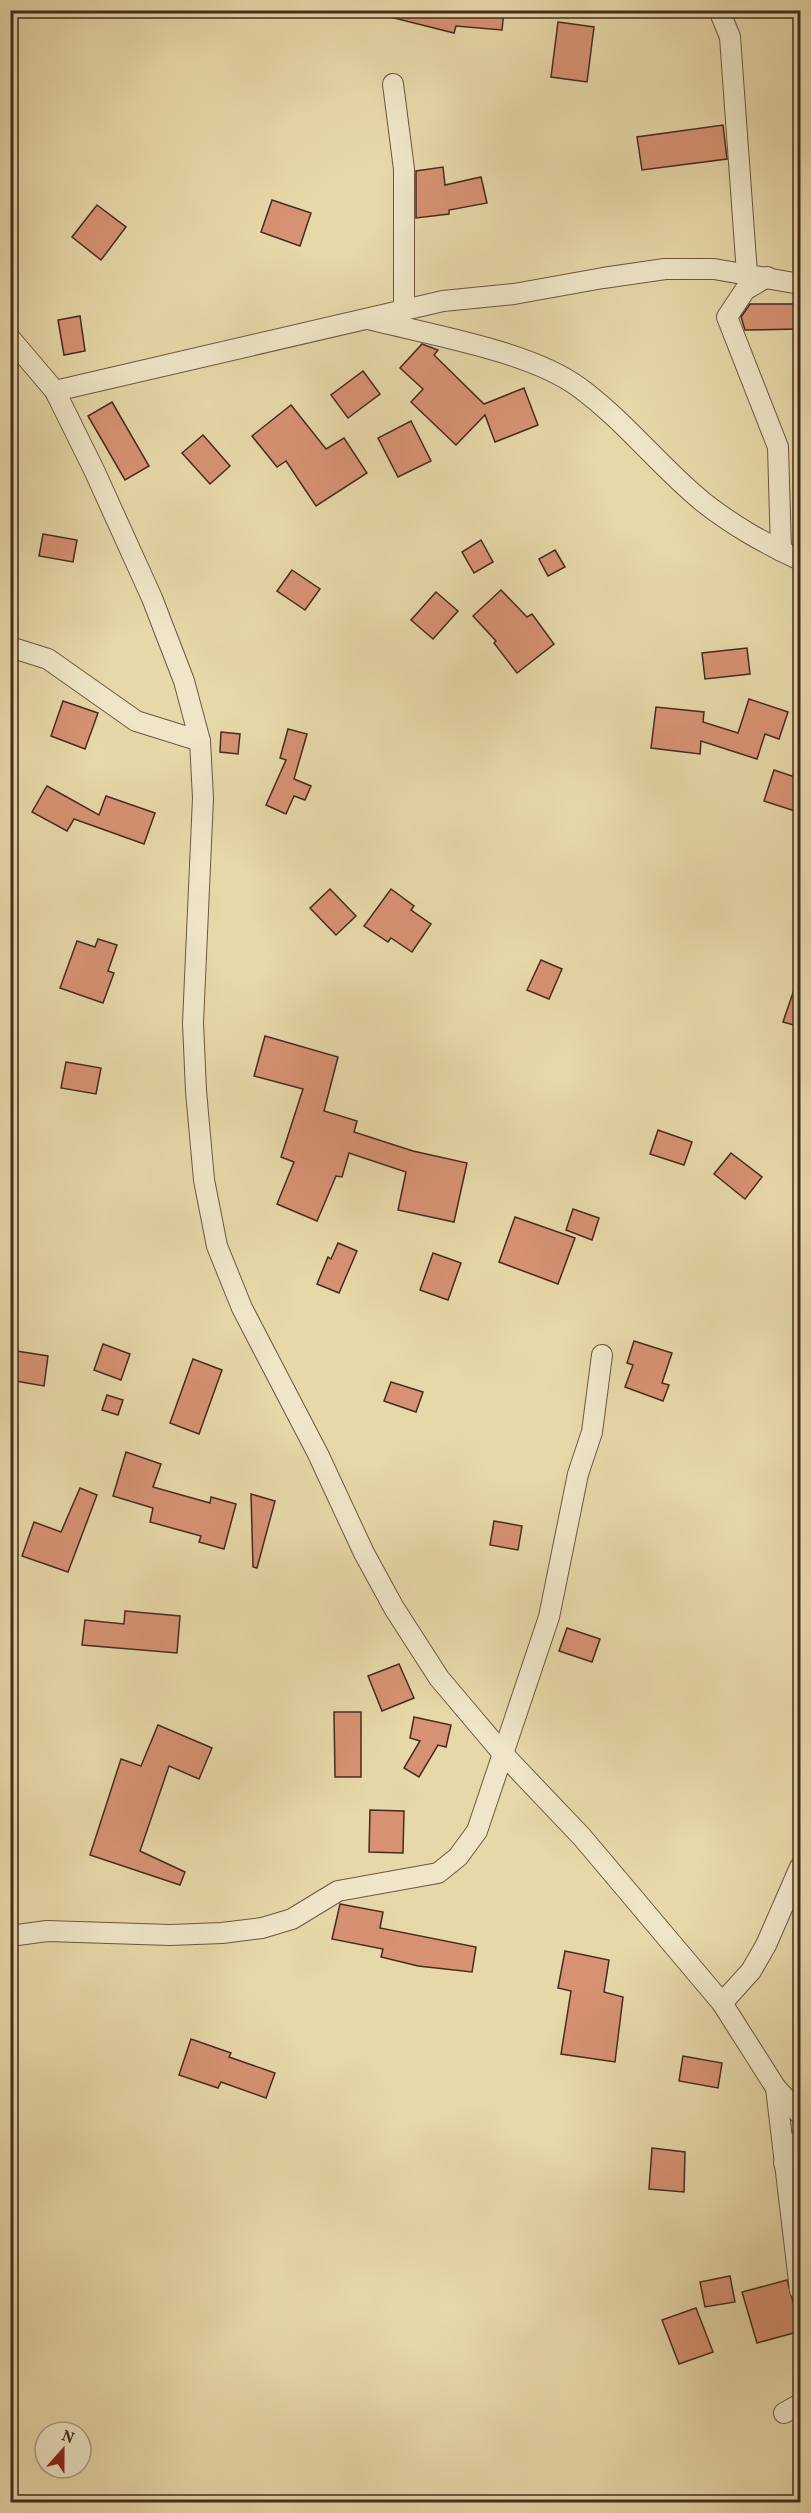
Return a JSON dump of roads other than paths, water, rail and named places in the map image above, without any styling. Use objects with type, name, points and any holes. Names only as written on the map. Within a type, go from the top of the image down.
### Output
[{"type":"street","points":[[719,10],[730,37],[747,274]]},
{"type":"street","points":[[393,84],[405,169],[404,310]]},
{"type":"street","points":[[55,392],[443,301],[514,294],[665,269],[714,269],[801,284]]},
{"type":"street","points":[[767,277],[745,290],[727,317],[778,447],[781,551]]},
{"type":"street","points":[[367,319],[526,360],[578,386],[630,429],[702,501],[753,538],[801,560]]},
{"type":"street","points":[[10,338],[55,392],[152,598],[184,681],[200,741],[203,798],[193,1023],[204,1180],[217,1246],[242,1308],[318,1454],[393,1608],[438,1678],[504,1755],[582,1837],[722,2003],[776,2088],[801,2114]]},
{"type":"street","points":[[10,646],[48,659],[136,722],[200,741]]},
{"type":"street","points":[[10,1936],[47,1931],[170,1935],[222,1933],[262,1928],[292,1919],[338,1892],[438,1873],[458,1857],[477,1831],[549,1617],[578,1474],[592,1432],[602,1355]]},
{"type":"street","points":[[722,2003],[751,1971],[766,1945],[801,1867]]},
{"type":"street","points":[[776,2088],[801,2290]]},
{"type":"street","points":[[784,2163],[801,2139]]}]
